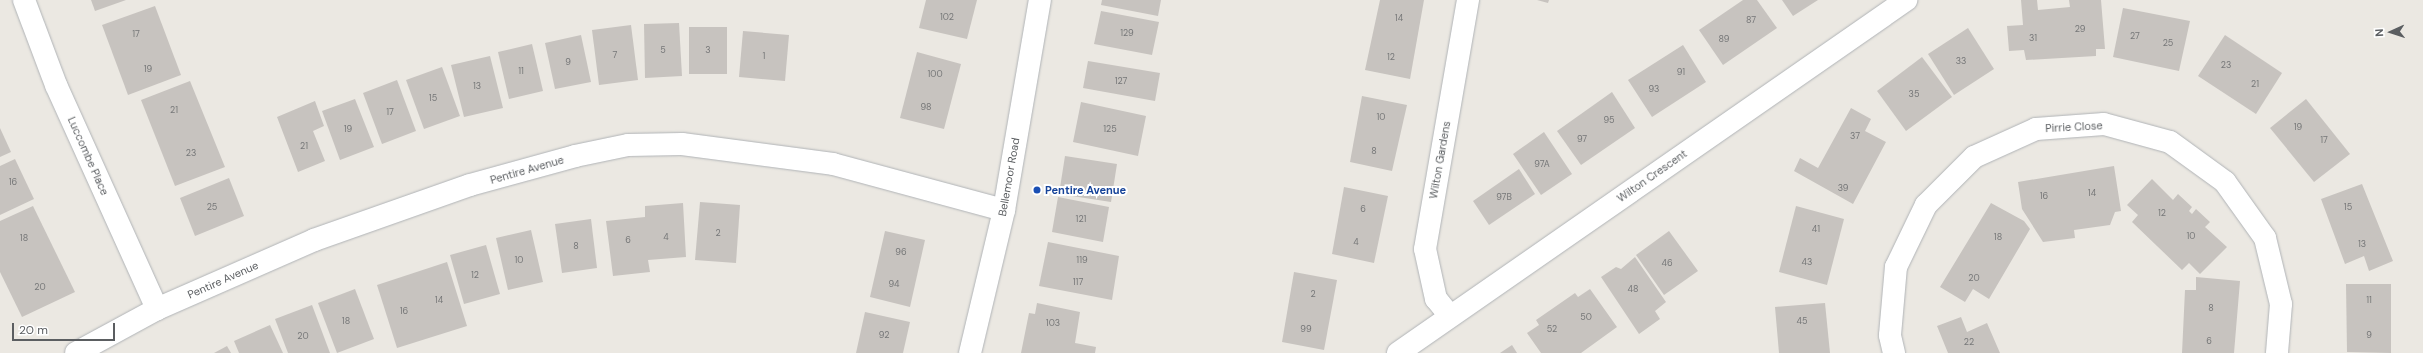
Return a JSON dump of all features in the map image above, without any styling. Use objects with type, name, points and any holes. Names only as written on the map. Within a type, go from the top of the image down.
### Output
[{"type":"street","name":"Luccombe Place","points":[[24,0],[56,85],[157,309]]},
{"type":"street","name":"Bellemoor Road","points":[[970,353],[1004,210],[1040,0]]},
{"type":"street","name":"Wilton Gardens","points":[[1450,316],[1436,299],[1425,249],[1468,0]]},
{"type":"street","name":"Wilton Crescent","points":[[1398,353],[1906,0]]},
{"type":"street","name":"Pirrie Close","points":[[1894,353],[1890,335],[1896,267],[1926,205],[1974,157],[2036,129],[2104,124],[2170,142],[2226,182],[2265,238],[2281,304],[2277,353]]},
{"type":"street","name":"Pentire Avenue","points":[[76,353],[157,309],[314,240],[470,186],[575,156],[628,145],[682,144],[833,164],[1004,210]]},
{"type":"building","points":[[91,0],[126,0],[95,11]]},
{"type":"building","points":[[926,0],[977,0],[967,39],[919,28]]},
{"type":"building","points":[[1102,0],[1161,0],[1158,16],[1101,5]]},
{"type":"building","points":[[1380,0],[1424,0],[1410,79],[1365,70]]},
{"type":"building","points":[[1537,0],[1549,0],[1548,3]]},
{"type":"building","points":[[1743,0],[1757,0],[1777,28],[1723,65],[1699,30]]},
{"type":"building","points":[[1782,0],[1818,0],[1793,16]]},
{"type":"building","points":[[2021,0],[2037,0],[2038,10],[2070,7],[2069,0],[2101,0],[2105,49],[2096,49],[2096,56],[2026,60],[2024,50],[2009,51],[2007,26],[2023,25]]},
{"type":"building","points":[[155,6],[181,75],[128,95],[102,25]]},
{"type":"building","points":[[2123,8],[2190,21],[2179,71],[2113,57]]},
{"type":"building","points":[[1101,11],[1159,22],[1152,55],[1094,44]]},
{"type":"building","points":[[679,23],[682,76],[645,78],[644,24]]},
{"type":"building","points":[[631,25],[638,80],[599,85],[592,30]]},
{"type":"building","points":[[689,27],[727,27],[727,74],[689,74]]},
{"type":"building","points":[[1968,28],[1994,69],[1954,95],[1928,54]]},
{"type":"building","points":[[743,31],[789,35],[785,81],[739,77]]},
{"type":"building","points":[[581,35],[591,82],[555,89],[545,43]]},
{"type":"building","points":[[2225,35],[2282,73],[2256,114],[2198,76]]},
{"type":"building","points":[[532,44],[543,91],[509,99],[498,52]]},
{"type":"building","points":[[1683,45],[1706,82],[1652,117],[1628,80]]},
{"type":"building","points":[[917,52],[961,64],[944,129],[900,118]]},
{"type":"building","points":[[490,56],[503,108],[464,117],[451,65]]},
{"type":"building","points":[[1922,57],[1952,97],[1906,131],[1877,91]]},
{"type":"building","points":[[1088,61],[1160,73],[1155,101],[1083,88]]},
{"type":"building","points":[[442,67],[460,116],[424,129],[406,80]]},
{"type":"building","points":[[397,80],[416,131],[382,144],[363,93]]},
{"type":"building","points":[[190,81],[225,167],[175,186],[141,100]]},
{"type":"building","points":[[1612,92],[1635,128],[1581,165],[1557,131]]},
{"type":"building","points":[[1362,96],[1407,105],[1392,171],[1350,162]]},
{"type":"building","points":[[355,99],[374,147],[340,160],[322,111]]},
{"type":"building","points":[[2306,99],[2350,154],[2314,182],[2270,128]]},
{"type":"building","points":[[315,101],[324,126],[313,131],[325,161],[298,172],[277,117]]},
{"type":"building","points":[[1081,102],[1146,116],[1138,156],[1073,142]]},
{"type":"building","points":[[1851,108],[1871,119],[1865,131],[1886,142],[1853,204],[1794,171],[1800,158],[1818,168]]},
{"type":"building","points":[[0,128],[11,152],[0,157]]},
{"type":"building","points":[[1544,132],[1572,174],[1541,195],[1513,154]]},
{"type":"building","points":[[1065,156],[1117,164],[1111,202],[1059,194]]},
{"type":"building","points":[[15,159],[34,199],[0,215],[0,166]]},
{"type":"building","points":[[2114,166],[2121,211],[2115,212],[2110,225],[2074,230],[2075,238],[2043,242],[2022,209],[2018,182]]},
{"type":"building","points":[[1519,169],[1535,194],[1489,225],[1473,201]]},
{"type":"building","points":[[229,178],[244,216],[195,236],[180,198]]},
{"type":"building","points":[[2152,179],[2173,200],[2178,194],[2192,207],[2189,211],[2192,214],[2196,209],[2210,222],[2205,227],[2227,247],[2200,274],[2189,263],[2182,270],[2132,222],[2138,215],[2127,205]]},
{"type":"building","points":[[2362,184],[2393,261],[2369,271],[2364,256],[2345,264],[2321,199]]},
{"type":"building","points":[[1344,187],[1388,196],[1374,263],[1332,254]]},
{"type":"building","points":[[1058,197],[1109,207],[1103,242],[1052,232]]},
{"type":"building","points":[[700,202],[740,205],[736,263],[695,260]]},
{"type":"building","points":[[683,203],[686,257],[648,260],[650,272],[613,276],[606,221],[645,217],[645,206]]},
{"type":"building","points":[[1991,203],[2024,221],[2030,229],[1989,299],[1973,289],[1965,302],[1940,287]]},
{"type":"building","points":[[33,206],[75,292],[22,317],[0,272],[0,221]]},
{"type":"building","points":[[1796,206],[1844,219],[1827,285],[1779,272]]},
{"type":"building","points":[[591,219],[597,268],[562,273],[555,224]]},
{"type":"building","points":[[531,230],[543,282],[508,290],[496,238]]},
{"type":"building","points":[[885,231],[925,240],[910,307],[870,297]]},
{"type":"building","points":[[1669,231],[1698,271],[1664,295],[1636,255]]},
{"type":"building","points":[[1048,242],[1119,256],[1112,300],[1039,286]]},
{"type":"building","points":[[486,245],[500,294],[464,304],[450,255]]},
{"type":"building","points":[[1635,257],[1666,302],[1655,311],[1660,319],[1639,334],[1601,277],[1616,267],[1621,269]]},
{"type":"building","points":[[447,262],[467,326],[397,348],[377,285]]},
{"type":"building","points":[[1294,272],[1337,280],[1324,350],[1282,342]]},
{"type":"building","points":[[2196,277],[2240,281],[2234,353],[2182,353],[2185,290],[2196,290]]},
{"type":"building","points":[[2346,284],[2391,284],[2391,353],[2347,352]]},
{"type":"building","points":[[355,289],[374,339],[337,353],[318,303]]},
{"type":"building","points":[[1590,289],[1617,327],[1581,353],[1541,353],[1527,333],[1539,325],[1536,320],[1575,293],[1578,297]]},
{"type":"building","points":[[1037,303],[1080,312],[1075,343],[1096,347],[1095,353],[1021,353],[1029,313],[1035,314]]},
{"type":"building","points":[[1825,303],[1830,353],[1779,353],[1775,307]]},
{"type":"building","points":[[312,305],[330,353],[288,353],[275,319]]},
{"type":"building","points":[[865,312],[910,322],[903,353],[856,353]]},
{"type":"building","points":[[1961,317],[1967,332],[1987,323],[2000,353],[1948,353],[1937,326]]},
{"type":"building","points":[[270,325],[283,353],[239,353],[234,341]]},
{"type":"building","points":[[1512,345],[1517,353],[1500,353]]},
{"type":"building","points":[[227,346],[231,353],[214,353]]},
{"type":"place","name":"Pentire Avenue","points":[[1037,190]]}]
